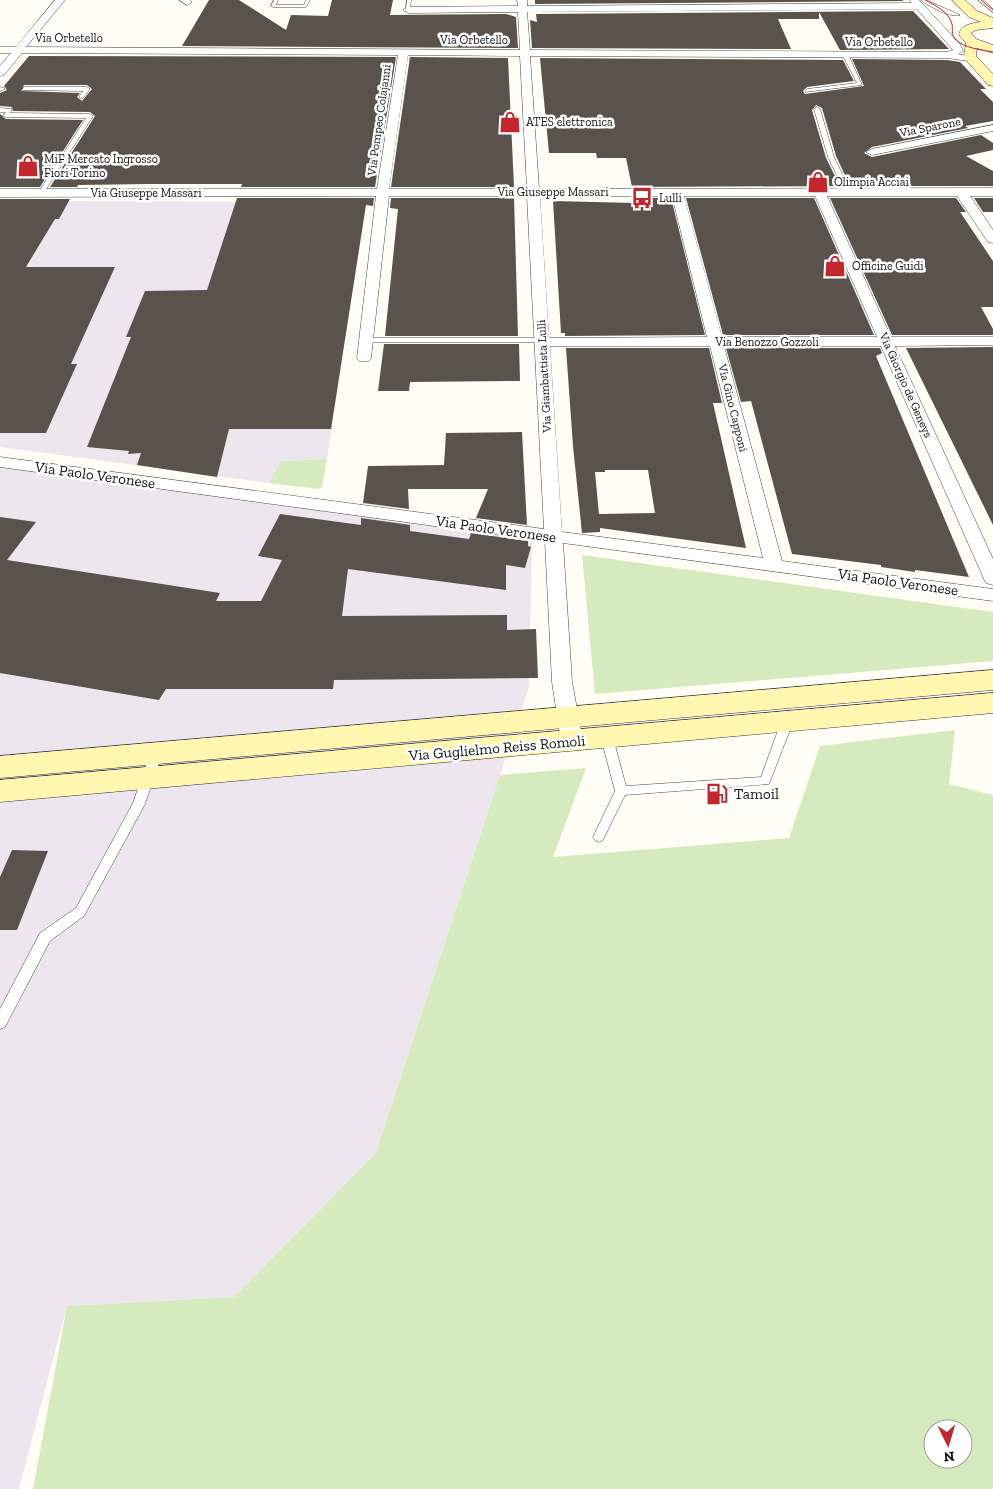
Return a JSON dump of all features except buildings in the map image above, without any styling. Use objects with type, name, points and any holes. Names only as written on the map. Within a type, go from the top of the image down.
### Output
[{"type":"main road","points":[[939,0],[958,15],[967,29]]},
{"type":"main road","points":[[958,0],[973,14],[993,23]]},
{"type":"main road","points":[[967,29],[993,23]]},
{"type":"main road","points":[[967,29],[965,35],[972,42],[993,49]]},
{"type":"main road","points":[[972,42],[970,56],[972,60],[993,82]]},
{"type":"main road","points":[[993,55],[987,60],[993,66]]},
{"type":"main road","name":"Via Guglielmo Reiss Romoli","points":[[0,792],[152,766],[570,729],[991,698]]},
{"type":"main road","name":"Via Guglielmo Reiss Romoli","points":[[570,729],[607,738],[787,722],[991,698]]},
{"type":"main road","name":"Via Guglielmo Reiss Romoli","points":[[0,767],[152,766]]},
{"type":"street","points":[[0,73],[60,0]]},
{"type":"street","points":[[408,10],[523,5],[919,2],[957,46],[958,51],[948,55]]},
{"type":"street","name":"Via Giambattista Lulli","points":[[523,5],[532,192],[562,682],[570,729]]},
{"type":"street","name":"Via Orbetello","points":[[0,50],[948,55],[972,60]]},
{"type":"street","name":"Via Pompeo Colajanni","points":[[383,192],[403,52]]},
{"type":"street","name":"Via Sparone","points":[[872,152],[993,128]]},
{"type":"street","points":[[364,358],[383,192]]},
{"type":"street","name":"Via Gino Capponi","points":[[677,192],[774,566]]},
{"type":"street","name":"Via Giorgio de Geneys","points":[[819,192],[993,579]]},
{"type":"street","points":[[961,192],[993,240]]},
{"type":"street","name":"Via Giuseppe Massari","points":[[0,193],[993,192]]},
{"type":"street","name":"Via Benozzo Gozzoli","points":[[542,341],[993,341]]},
{"type":"street","name":"Via Paolo Veronese","points":[[0,462],[993,595]]},
{"type":"lane","points":[[276,0],[273,6],[306,6],[308,0]]},
{"type":"lane","points":[[408,10],[410,0]]},
{"type":"lane","points":[[980,0],[993,11]]},
{"type":"lane","points":[[919,2],[958,15]]},
{"type":"lane","points":[[807,91],[860,84],[845,54]]},
{"type":"lane","points":[[24,89],[87,90],[82,97]]},
{"type":"lane","points":[[817,109],[831,157],[848,192]]},
{"type":"lane","points":[[0,110],[10,110],[6,115],[90,116],[41,193]]},
{"type":"lane","points":[[367,340],[542,341]]},
{"type":"lane","points":[[621,791],[765,780],[787,722]]},
{"type":"lane","points":[[599,837],[621,791],[607,738]]},
{"type":"lane","points":[[0,1023],[45,937],[80,912],[139,804],[152,766]]},
{"type":"shaded area","points":[[0,201],[366,202],[327,459],[281,461],[269,483],[0,447]]},
{"type":"shaded area","points":[[0,463],[532,540],[529,687],[376,1153],[234,1297],[67,1306],[19,1489],[0,1489]]},
{"type":"green space","points":[[327,459],[322,487],[318,489],[269,483],[281,461]]},
{"type":"green space","points":[[582,555],[993,612],[993,661],[595,694]]},
{"type":"green space","points":[[955,730],[949,784],[993,795],[993,1489],[33,1489],[67,1306],[234,1297],[376,1153],[500,775],[586,768],[553,857],[789,838],[820,746]]},
{"type":"tram line","points":[[925,0],[941,9],[948,16],[955,39],[963,45],[993,52]]},
{"type":"tram line","points":[[981,0],[993,10]]},
{"type":"place","name":"ATES elettronica","points":[[510,122]]},
{"type":"place","name":"MiF Mercato Ingrosso Fiori Torino","points":[[28,166]]},
{"type":"place","name":"Olimpia Acciai","points":[[818,182]]},
{"type":"place","name":"Lulli","points":[[642,198]]},
{"type":"place","name":"Officine Guidi","points":[[835,266]]},
{"type":"place","name":"Tamoil","points":[[717,794]]}]
